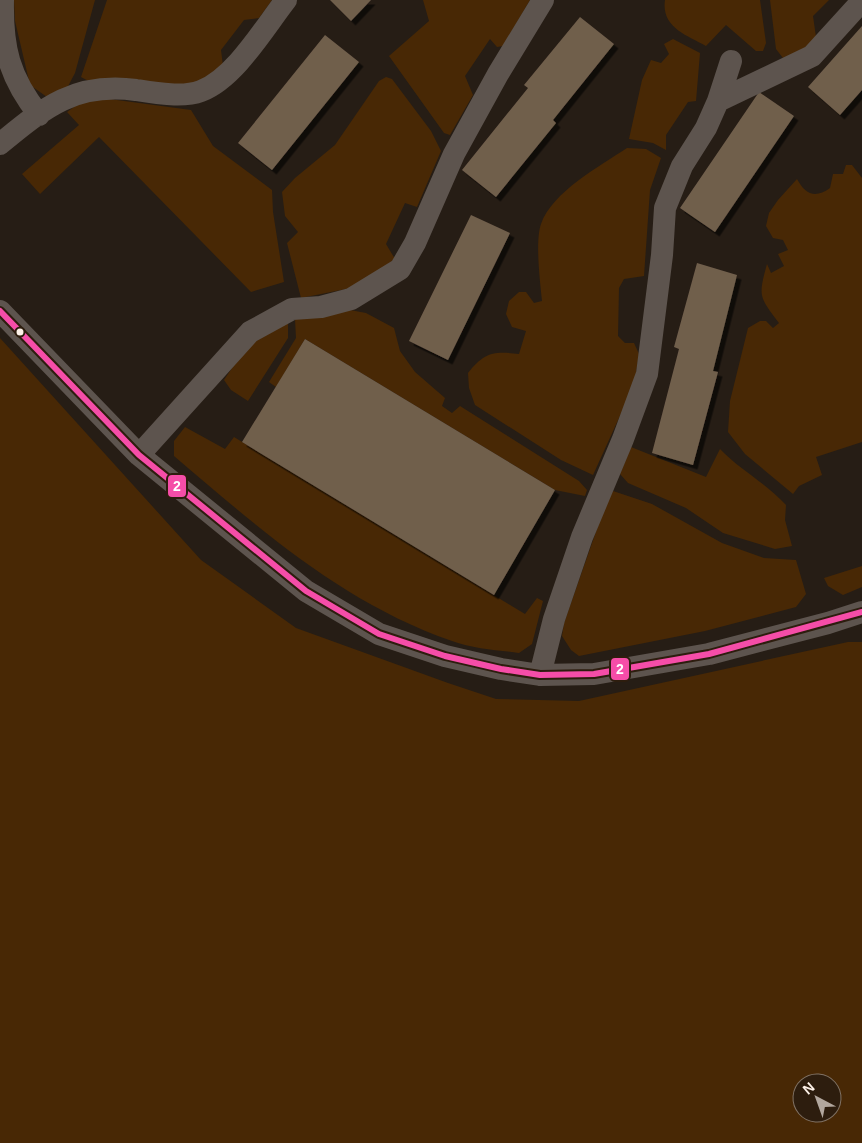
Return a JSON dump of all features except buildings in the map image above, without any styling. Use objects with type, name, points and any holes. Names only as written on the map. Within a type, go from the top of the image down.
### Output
[{"type":"street","points":[[3,0],[7,59],[22,94],[39,114]]},
{"type":"street","points":[[0,144],[39,114],[77,92],[96,89],[133,90],[168,94],[200,92],[229,72],[286,0]]},
{"type":"street","points":[[140,455],[250,332],[292,309],[321,306],[351,299],[400,269],[415,243],[454,154],[498,74],[543,0]]},
{"type":"street","points":[[718,101],[812,56],[862,1]]},
{"type":"street","points":[[540,675],[554,619],[582,537],[623,439],[647,374],[662,255],[665,208],[682,166],[706,128],[718,101],[731,61]]},
{"type":"street","points":[[0,311],[140,455],[306,591],[379,634],[445,656],[540,675],[594,674],[709,654],[828,624],[862,612]]},
{"type":"shaded area","points":[[14,0],[95,0],[75,73],[65,92],[47,97],[30,85],[15,21]]},
{"type":"shaded area","points":[[107,0],[272,0],[259,18],[244,20],[221,50],[223,66],[206,81],[184,87],[94,84],[81,77]]},
{"type":"shaded area","points":[[423,0],[530,0],[503,46],[497,47],[490,39],[465,76],[473,95],[450,135],[444,133],[389,56],[429,21]]},
{"type":"shaded area","points":[[665,0],[760,0],[766,43],[763,51],[756,51],[726,25],[706,46],[683,34],[671,24],[665,9]]},
{"type":"shaded area","points":[[770,0],[829,0],[813,16],[816,37],[803,52],[783,58],[776,49]]},
{"type":"shaded area","points":[[673,39],[700,53],[696,101],[688,102],[666,135],[666,150],[653,143],[629,139],[642,80],[651,60],[661,63],[669,54],[664,44]]},
{"type":"shaded area","points":[[386,77],[392,79],[431,131],[441,151],[417,207],[405,203],[386,244],[395,259],[356,287],[301,298],[287,243],[298,232],[285,216],[282,192],[295,178],[335,145],[379,81]]},
{"type":"shaded area","points":[[102,98],[191,110],[213,146],[272,190],[273,212],[284,282],[251,292],[99,137],[40,194],[22,174],[79,125],[67,112],[81,102]]},
{"type":"shaded area","points":[[627,148],[646,149],[661,158],[650,190],[644,276],[624,279],[619,288],[618,336],[625,343],[634,343],[639,354],[634,385],[593,475],[561,460],[475,405],[469,388],[468,373],[479,361],[490,354],[519,354],[526,331],[512,327],[506,314],[509,301],[519,292],[526,292],[534,303],[542,301],[538,240],[541,224],[547,212],[555,201],[578,181]]},
{"type":"shaded area","points":[[846,165],[852,165],[862,178],[862,442],[816,457],[822,475],[799,486],[793,494],[745,454],[728,432],[730,401],[748,328],[760,321],[766,321],[773,328],[779,323],[764,301],[762,283],[767,264],[771,273],[784,266],[778,254],[788,250],[783,240],[773,238],[766,226],[769,213],[797,179],[807,191],[815,194],[820,193],[830,188],[833,174],[843,174]]},
{"type":"shaded area","points":[[350,310],[366,313],[394,328],[400,351],[415,372],[445,398],[442,406],[452,413],[460,406],[579,481],[587,490],[585,496],[555,490],[305,339],[276,387],[269,382],[296,338],[295,319]]},
{"type":"shaded area","points":[[288,322],[288,338],[248,401],[231,390],[224,380],[246,347]]},
{"type":"shaded area","points":[[0,338],[201,560],[296,628],[448,683],[496,699],[579,701],[848,642],[862,642],[862,1143],[0,1143]]},
{"type":"shaded area","points":[[185,427],[225,449],[234,437],[525,614],[537,598],[543,601],[532,644],[519,653],[460,644],[412,625],[339,585],[271,537],[174,456],[174,441]]},
{"type":"shaded area","points":[[631,447],[706,477],[720,449],[786,505],[785,520],[792,546],[775,549],[723,533],[686,508],[628,483],[620,474]]},
{"type":"shaded area","points":[[613,491],[652,504],[722,543],[764,558],[796,560],[806,594],[796,607],[705,631],[579,656],[571,650],[562,636],[564,623],[605,506]]},
{"type":"shaded area","points":[[862,566],[862,587],[843,595],[828,586],[824,578]]},
{"type":"transit line","name":"2","points":[[0,311],[139,455],[306,591],[379,634],[445,656],[501,669],[540,675],[594,674],[709,654],[862,612]]}]
